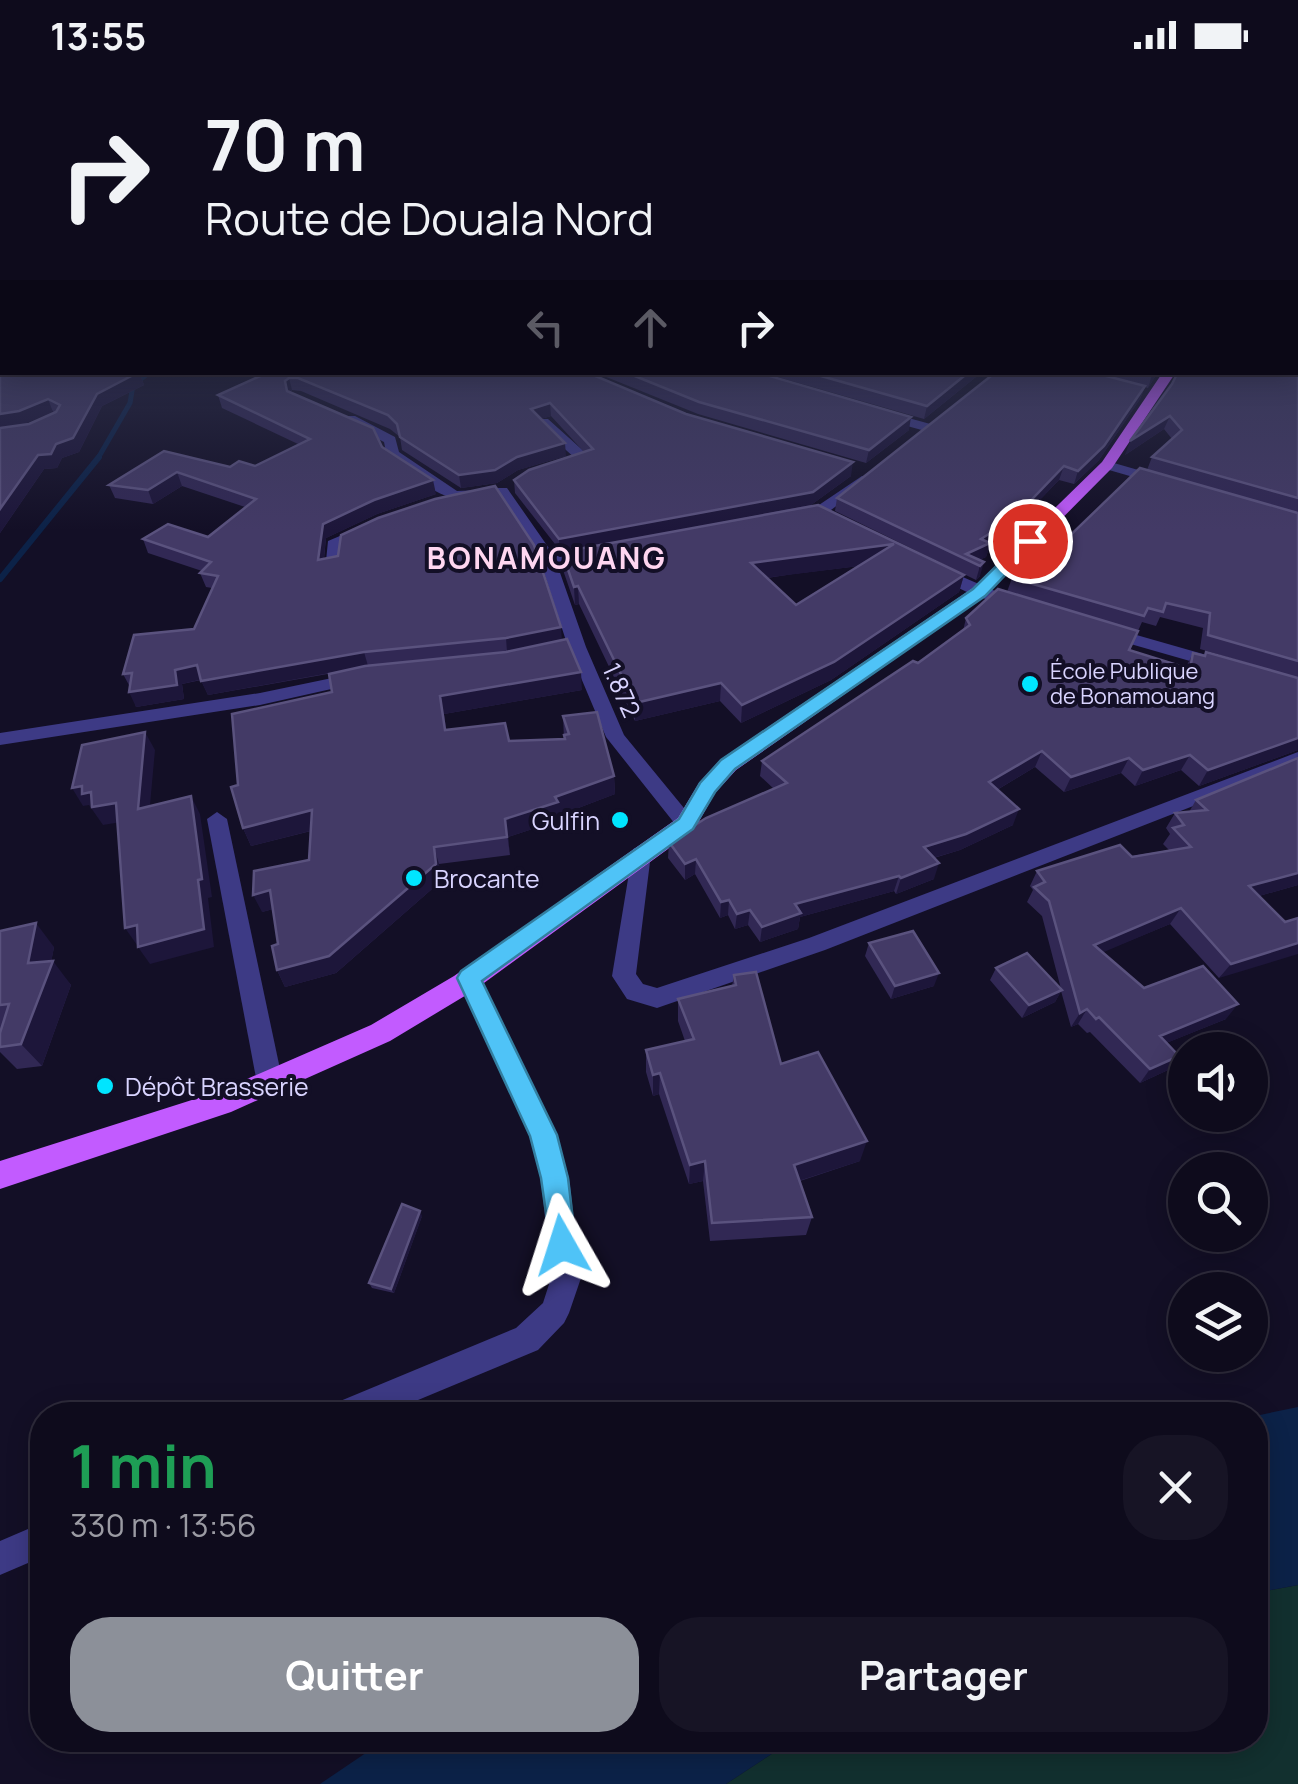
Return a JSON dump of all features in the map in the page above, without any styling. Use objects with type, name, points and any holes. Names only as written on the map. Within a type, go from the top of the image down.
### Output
[{"type":"main road","points":[[0,1176],[270,1084],[348,1050],[469,978],[686,824],[707,788],[728,765],[979,592],[1107,464],[1148,394],[1167,375]]},
{"type":"street","points":[[876,413],[929,428]]},
{"type":"street","points":[[339,415],[390,440],[392,454],[454,496]]},
{"type":"street","points":[[915,439],[943,417]]},
{"type":"street","points":[[542,472],[583,460],[543,422]]},
{"type":"street","points":[[1107,464],[1183,488]]},
{"type":"street","points":[[781,520],[825,516],[872,473],[854,468]]},
{"type":"street","name":"1.872","points":[[454,496],[509,486],[547,557],[568,649],[615,737],[686,824]]},
{"type":"street","points":[[436,502],[454,496]]},
{"type":"street","points":[[331,568],[333,544],[384,520]]},
{"type":"street","points":[[547,557],[562,562],[616,551]]},
{"type":"street","points":[[926,566],[979,592],[1042,612]]},
{"type":"street","points":[[1078,623],[1243,672]]},
{"type":"street","points":[[0,739],[260,699],[386,674]]},
{"type":"street","points":[[640,854],[624,976],[634,992],[657,998],[817,944],[1298,758]]},
{"type":"street","points":[[217,819],[270,1084]]},
{"type":"street","points":[[375,1402],[527,1339],[554,1313],[566,1278],[555,1178],[543,1135],[469,978]]},
{"type":"street","points":[[0,1558],[30,1545]]},
{"type":"green space","points":[[1298,1585],[1298,1784],[726,1784],[775,1752],[1268,1752],[1268,1591]]},
{"type":"water","points":[[1298,1407],[1298,1585],[1268,1591],[1268,1413]]},
{"type":"water","points":[[367,1752],[775,1752],[726,1784],[320,1784]]},
{"type":"building","points":[[0,375],[133,375],[97,394],[73,438],[56,444],[51,454],[38,455],[0,509],[0,428],[29,424],[56,412],[60,405],[48,399],[0,414]]},
{"type":"building","points":[[262,375],[593,375],[686,414],[853,462],[813,492],[559,539],[514,480],[529,470],[593,449],[550,403],[531,409],[565,443],[517,457],[495,470],[459,475],[400,437],[397,424],[388,415],[298,378],[289,378],[285,381],[287,391],[373,428],[382,447],[433,480],[374,500],[323,524],[318,560],[338,556],[341,535],[378,518],[435,499],[495,486],[534,545],[561,627],[506,638],[364,652],[201,681],[197,665],[175,670],[177,685],[129,692],[132,673],[123,674],[134,635],[194,629],[218,576],[200,573],[211,562],[143,539],[168,524],[208,537],[256,499],[177,472],[148,490],[109,485],[164,451],[230,467],[239,461],[255,466],[310,439],[218,395]]},
{"type":"building","points":[[632,375],[766,375],[911,417],[869,450],[699,402]]},
{"type":"building","points":[[818,375],[965,375],[927,406]]},
{"type":"building","points":[[992,375],[1103,375],[1145,386],[1104,446],[1078,471],[1064,466],[1014,518],[981,539],[990,543],[966,554],[984,562],[980,566],[837,498]]},
{"type":"building","points":[[1176,375],[1298,375],[1298,498],[1152,457],[1182,430],[1170,416],[1130,441]]},
{"type":"building","points":[[1140,468],[1298,513],[1298,661],[1208,635],[1210,613],[1166,603],[1163,612],[1148,608],[1144,616],[1012,578],[1024,580]]},
{"type":"building","points":[[818,505],[964,575],[834,662],[742,705],[721,683],[635,703],[578,586],[574,587],[562,552]],"holes":[[[894,544],[796,605],[751,563]]]},
{"type":"building","points":[[998,589],[1138,631],[1129,650],[1190,669],[1193,653],[1205,656],[1206,652],[1298,678],[1298,738],[1208,770],[1190,755],[1143,770],[1129,758],[1071,777],[1042,751],[989,782],[1019,809],[966,834],[924,847],[939,863],[901,878],[795,904],[801,913],[762,927],[750,910],[737,914],[729,900],[721,902],[696,859],[685,864],[669,842],[706,818],[787,783],[762,761],[913,661],[918,663],[970,625],[966,618]]},
{"type":"building","points":[[567,639],[581,672],[440,696],[445,730],[505,723],[509,741],[565,739],[564,735],[569,734],[563,716],[597,712],[614,776],[555,797],[558,802],[505,819],[507,837],[434,847],[436,864],[329,956],[277,970],[272,946],[278,944],[270,890],[253,895],[254,871],[309,860],[312,810],[243,828],[231,787],[238,785],[232,714],[332,692],[329,674],[365,666],[506,652]]},
{"type":"building","points":[[145,732],[138,809],[191,796],[204,929],[138,947],[137,925],[125,928],[116,803],[92,807],[91,792],[82,794],[82,786],[72,788],[82,745]]},
{"type":"building","points":[[1298,758],[1298,873],[1249,886],[1285,922],[1298,918],[1298,943],[1231,964],[1181,908],[1094,945],[1144,988],[1203,966],[1238,1004],[1160,1036],[1168,1044],[1168,1061],[1150,1069],[1099,1017],[1096,1019],[1087,1009],[1080,1013],[1049,901],[1034,887],[1045,882],[1037,871],[1120,845],[1132,857],[1191,847],[1173,828],[1184,825],[1175,813],[1207,810],[1196,800]]},
{"type":"building","points":[[36,923],[28,963],[53,961],[21,1044],[0,1047],[9,1004],[0,1005],[0,931]]},
{"type":"building","points":[[913,931],[939,973],[895,986],[869,943]]},
{"type":"building","points":[[1027,953],[1062,990],[1029,1005],[996,968]]},
{"type":"building","points":[[756,972],[781,1064],[818,1052],[867,1141],[794,1165],[812,1217],[712,1223],[705,1161],[690,1165],[660,1073],[653,1075],[646,1050],[694,1039],[678,999],[736,985],[734,975]]},
{"type":"building","points":[[402,1204],[420,1211],[391,1289],[369,1283]]},
{"type":"waterway","points":[[98,458],[130,403],[133,385],[146,375]]},
{"type":"waterway","points":[[0,579],[98,458]]},
{"type":"place","name":"École Publique de Bonamouang","points":[[1030,684]]},
{"type":"place","name":"Gulfin","points":[[620,820]]},
{"type":"place","name":"Brocante","points":[[414,878]]},
{"type":"place","name":"Dépôt Brasserie","points":[[105,1086]]},
{"type":"district","name":"BONAMOUANG","points":[[547,557]]},
{"type":"route","points":[[562,1245],[555,1178],[543,1135],[469,978],[686,824],[707,788],[728,765],[979,592],[1030,541]]}]
